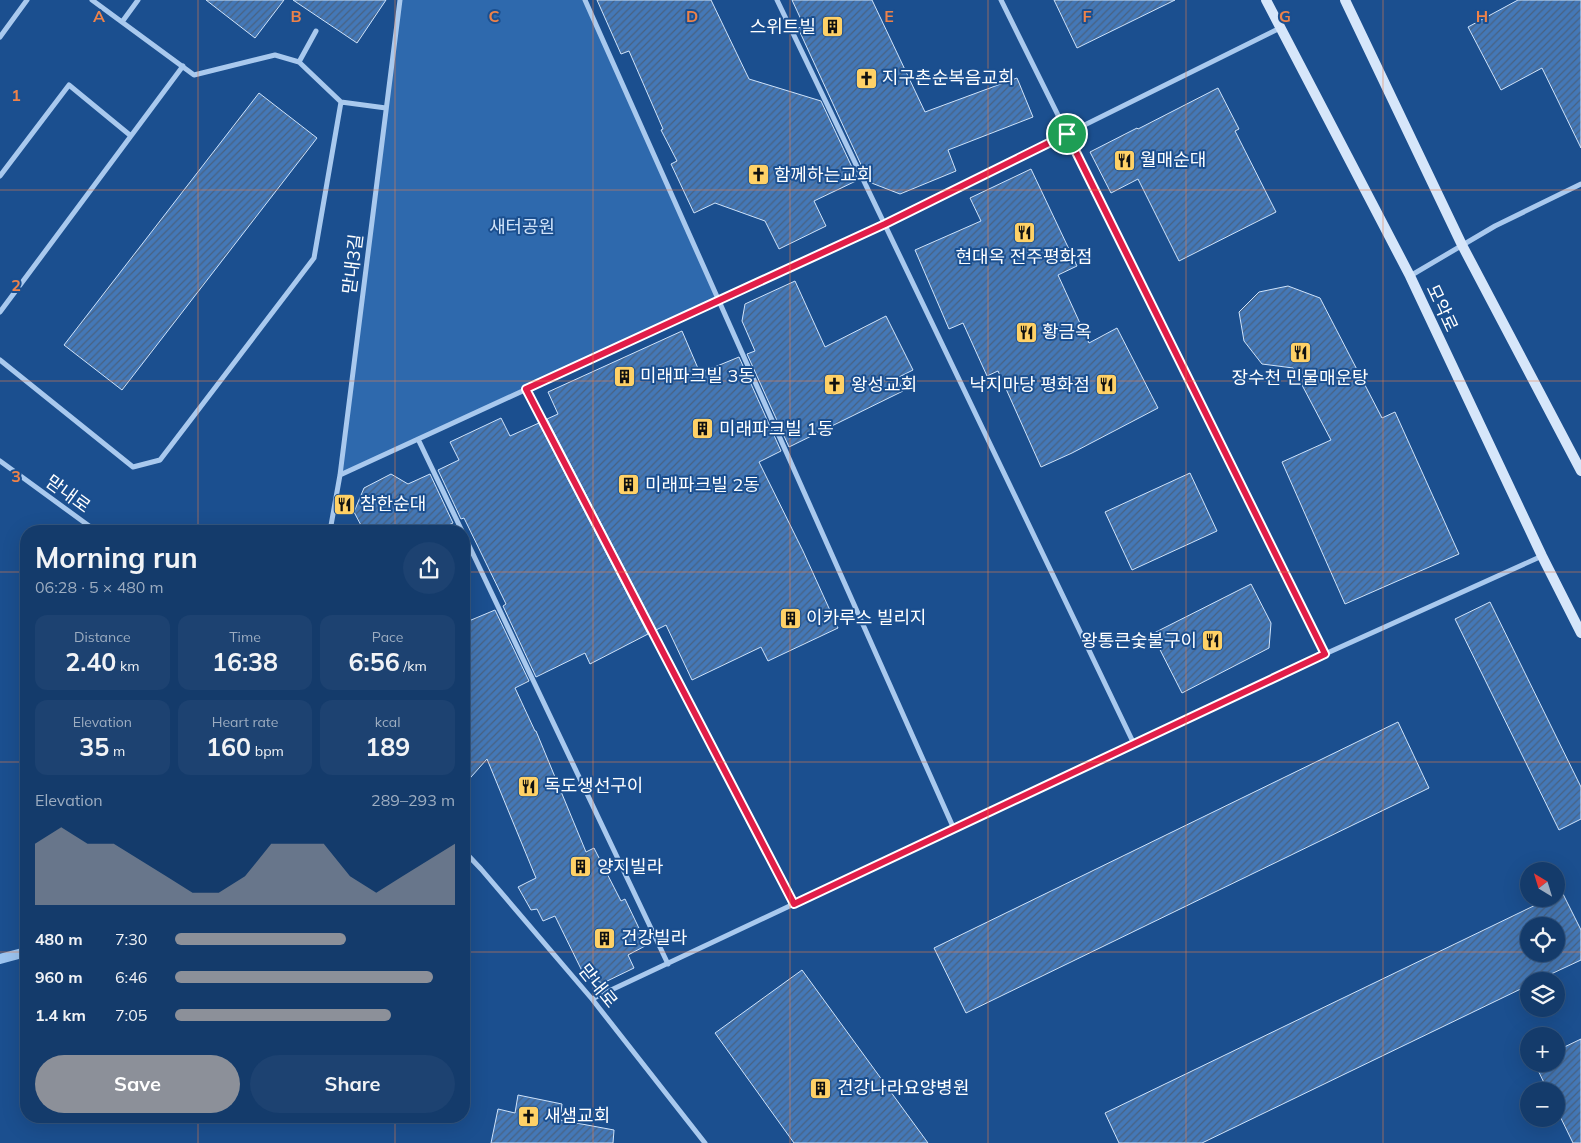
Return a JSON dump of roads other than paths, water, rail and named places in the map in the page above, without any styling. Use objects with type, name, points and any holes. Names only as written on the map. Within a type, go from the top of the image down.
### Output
[{"type":"street","points":[[0,37],[27,0]]},
{"type":"street","points":[[92,0],[194,75],[275,54],[299,62],[341,102],[386,108]]},
{"type":"street","points":[[122,22],[138,0]]},
{"type":"street","name":"맏내3길","points":[[331,525],[340,475],[400,0]]},
{"type":"street","points":[[585,0],[954,829]]},
{"type":"street","points":[[777,0],[1134,744]]},
{"type":"street","points":[[1001,0],[1325,654]]},
{"type":"street","name":"모악로","points":[[1266,0],[1410,276],[1542,556],[1581,633]]},
{"type":"street","points":[[1345,0],[1462,245],[1581,471]]},
{"type":"street","points":[[340,475],[885,224],[1280,28]]},
{"type":"street","points":[[299,62],[316,31]]},
{"type":"street","points":[[0,312],[183,66]]},
{"type":"street","points":[[0,176],[69,85],[131,136]]},
{"type":"street","points":[[0,360],[133,468],[160,460],[314,258],[341,102]]},
{"type":"street","points":[[1410,276],[1495,226],[1581,184]]},
{"type":"street","points":[[526,389],[794,904]]},
{"type":"street","points":[[418,439],[459,525]]},
{"type":"street","name":"맏내로","points":[[0,461],[88,525]]},
{"type":"street","points":[[470,549],[668,964]]},
{"type":"street","points":[[592,999],[1400,619],[1542,556]]},
{"type":"street","name":"맏내로","points":[[470,857],[592,999],[705,1143]]},
{"type":"waterway","points":[[0,959],[20,954]]},
{"type":"place","name":"스위트빌","points":[[832,27]]},
{"type":"place","name":"지구촌순복음교회","points":[[866,78]]},
{"type":"place","name":"월매순대","points":[[1124,160]]},
{"type":"place","name":"함께하는교회","points":[[758,175]]},
{"type":"place","name":"현대옥 전주평화점","points":[[1024,232]]},
{"type":"place","name":"황금옥","points":[[1026,332]]},
{"type":"place","name":"장수천 민물매운탕","points":[[1300,353]]},
{"type":"place","name":"미래파크빌 3동","points":[[624,376]]},
{"type":"place","name":"왕성교회","points":[[835,385]]},
{"type":"place","name":"낙지마당 평화점","points":[[1106,385]]},
{"type":"place","name":"미래파크빌 1동","points":[[703,429]]},
{"type":"place","name":"미래파크빌 2동","points":[[629,485]]},
{"type":"place","name":"참한순대","points":[[344,504]]},
{"type":"place","name":"이카루스 빌리지","points":[[790,618]]},
{"type":"place","name":"왕통큰숯불구이","points":[[1213,641]]},
{"type":"place","name":"독도생선구이","points":[[528,786]]},
{"type":"place","name":"양지빌라","points":[[581,867]]},
{"type":"place","name":"건강빌라","points":[[605,938]]},
{"type":"place","name":"건강나라요양병원","points":[[821,1088]]},
{"type":"place","name":"새샘교회","points":[[528,1116]]},
{"type":"park label","name":"새터공원","points":[[522,227]]}]
